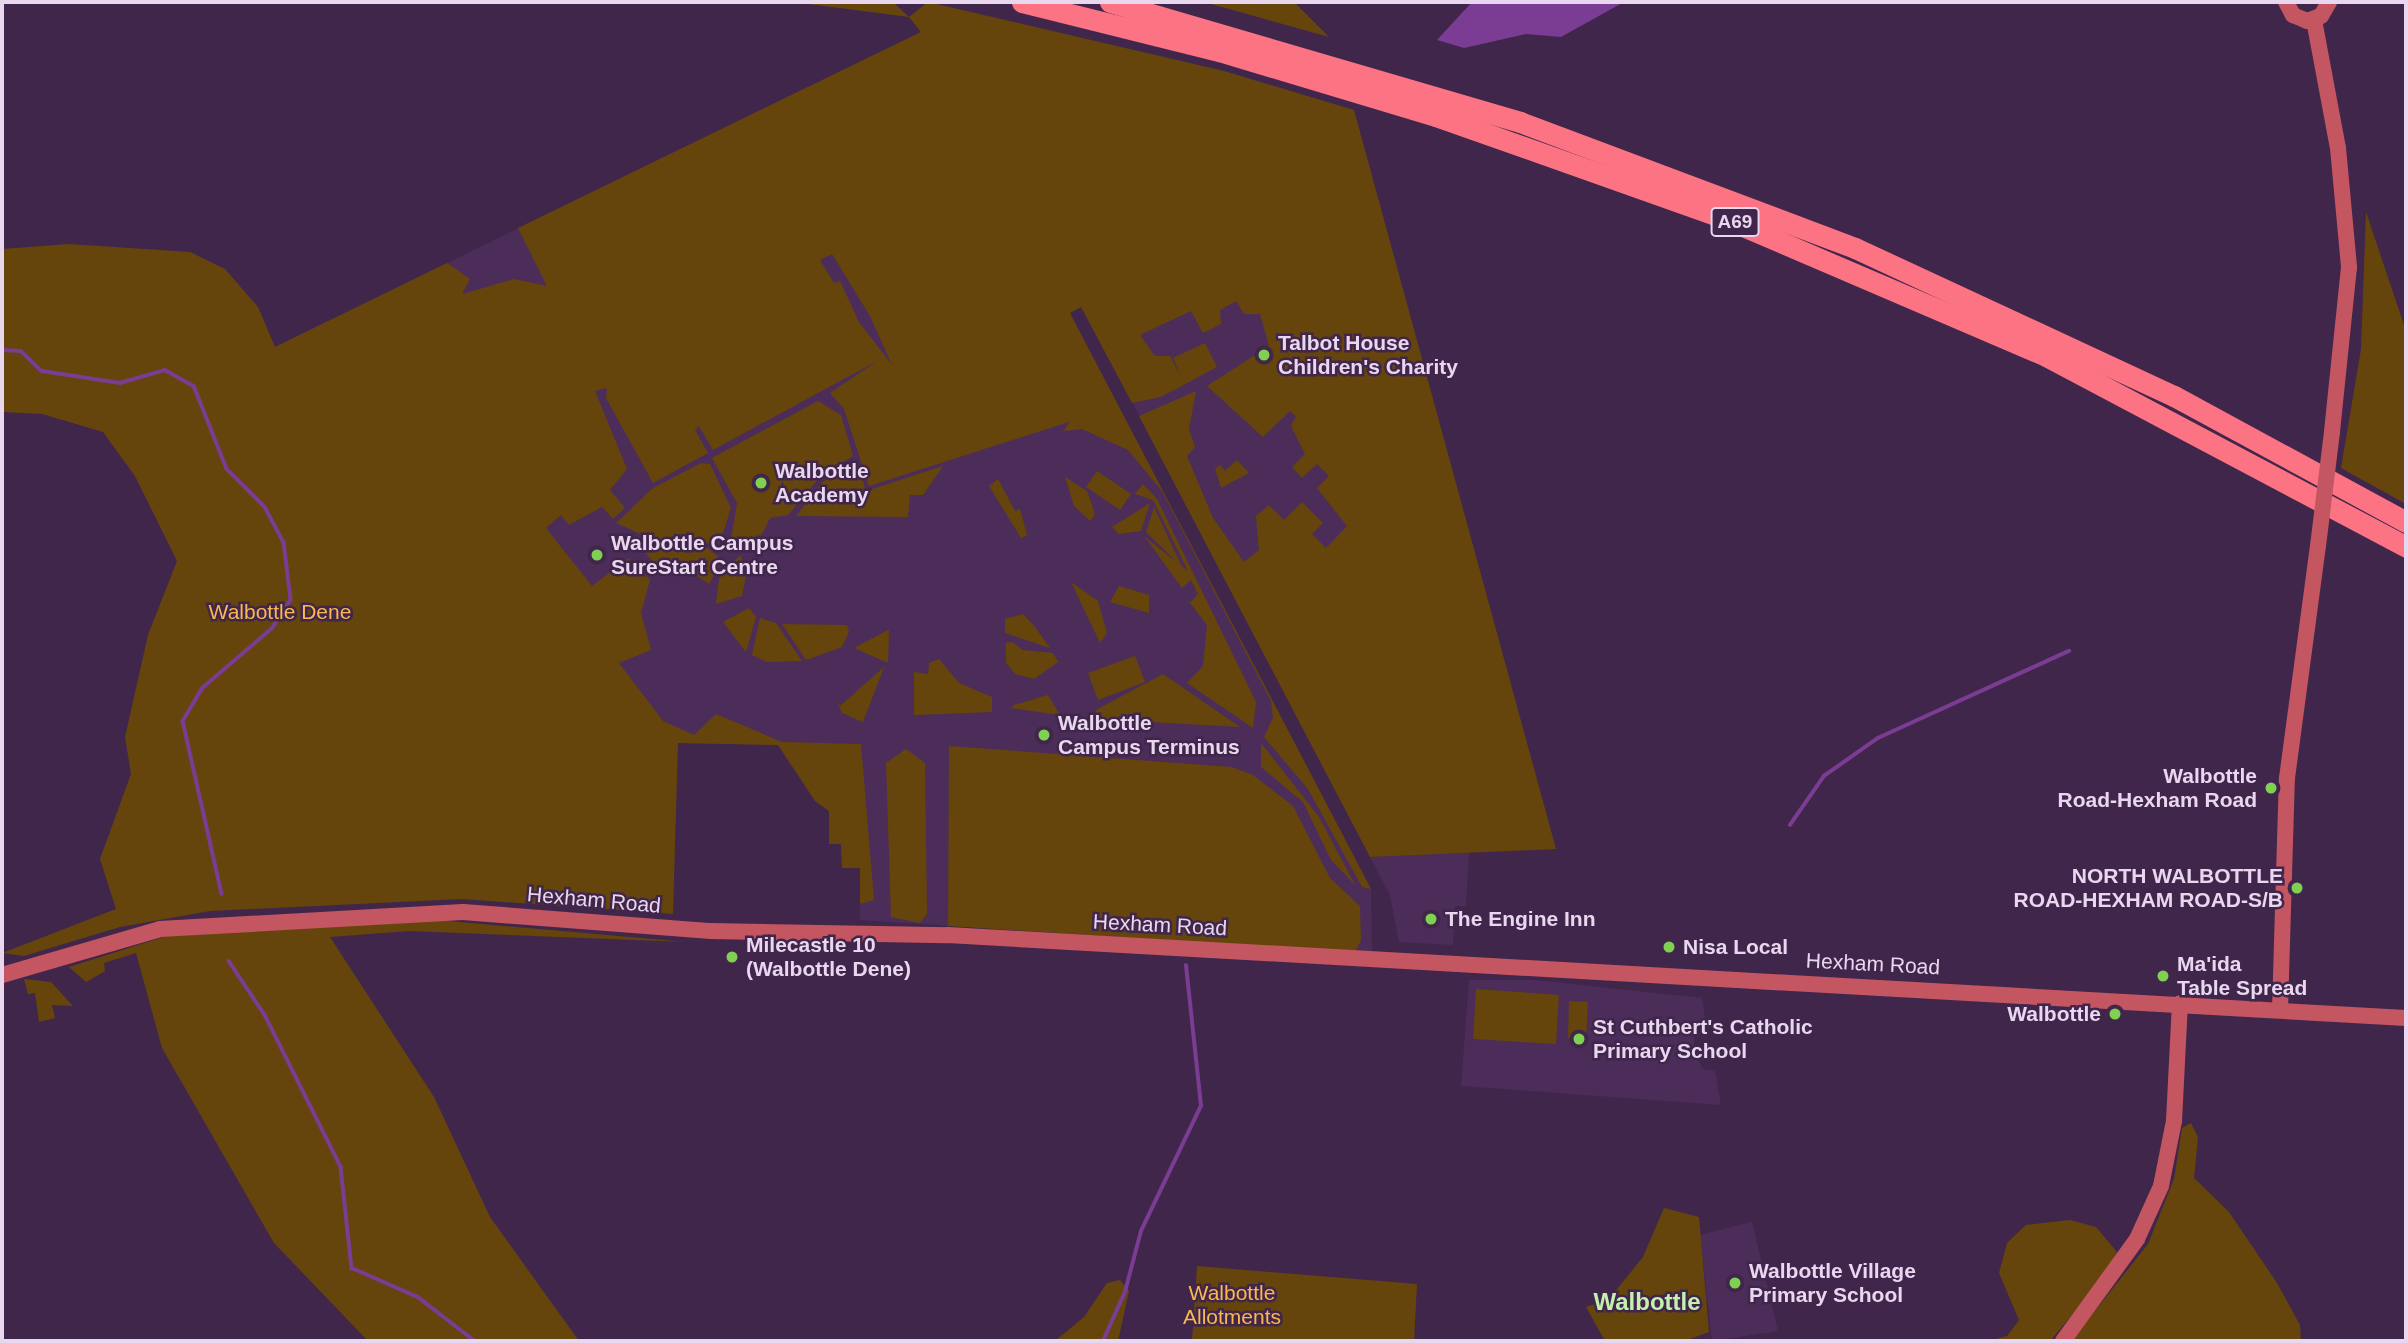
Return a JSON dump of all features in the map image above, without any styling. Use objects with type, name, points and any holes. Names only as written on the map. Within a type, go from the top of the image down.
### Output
[{"type":"highway","name":"A69","points":[[1022,2],[1219,51],[1436,116],[1729,220],[2046,356],[2406,547]]},
{"type":"highway","name":"A69","points":[[1110,2],[1520,122],[1855,248],[2174,396],[2406,522]]},
{"type":"main road","points":[[2286,2],[2299,19],[2314,20]]},
{"type":"main road","points":[[2314,20],[2329,2]]},
{"type":"main road","points":[[2280,1010],[2287,778],[2332,432],[2349,267],[2338,148],[2314,20]]},
{"type":"main road","name":"Hexham Road","points":[[2,975],[139,932],[192,925],[463,912],[711,931],[948,935],[2180,1003],[2406,1018]]},
{"type":"main road","points":[[2063,1341],[2137,1239],[2161,1186],[2174,1121],[2180,1003]]},
{"type":"shaded area","points":[[1472,2],[1624,2],[1561,37],[1526,34],[1464,48],[1437,40]]},
{"type":"shaded area","name":"Walbottle Academy","points":[[921,32],[1371,889],[1372,953],[860,920],[860,868],[842,868],[841,844],[829,844],[829,811],[815,801],[778,745],[677,743],[275,347]]},
{"type":"shaded area","name":"Talbot House Children's Charity","points":[[1364,150],[1463,511],[1232,593],[1082,306]]},
{"type":"shaded area","points":[[1469,852],[1466,906],[1455,906],[1453,945],[1399,942],[1390,895],[1370,857]]},
{"type":"shaded area","name":"St Cuthbert's Catholic Primary School","points":[[1469,980],[1535,980],[1702,998],[1705,1018],[1694,1034],[1694,1054],[1704,1070],[1715,1070],[1721,1105],[1461,1086]]},
{"type":"shaded area","name":"Walbottle Village Primary School","points":[[1752,1222],[1778,1331],[1712,1341],[1700,1235]]},
{"type":"green space","points":[[793,2],[893,2],[909,17]]},
{"type":"green space","name":"Walbottle Dene","points":[[928,2],[1224,71],[1354,110],[1556,849],[1370,857],[1139,416],[1196,391],[1189,429],[1195,447],[1187,456],[1213,518],[1244,562],[1259,550],[1256,516],[1269,505],[1284,520],[1302,502],[1323,523],[1312,534],[1326,548],[1347,526],[1317,488],[1329,476],[1317,464],[1302,478],[1292,467],[1305,454],[1291,426],[1296,416],[1290,411],[1263,437],[1207,386],[1269,346],[1260,314],[1244,314],[1236,301],[1220,310],[1221,324],[1203,333],[1191,311],[1140,335],[1155,356],[1170,356],[1181,377],[1173,358],[1205,343],[1217,367],[1161,397],[1132,403],[1081,307],[1070,313],[1371,889],[1362,887],[1308,789],[1264,737],[1273,718],[1271,701],[1162,491],[1128,450],[1082,429],[1064,431],[1069,422],[869,486],[844,409],[830,393],[877,361],[713,450],[699,426],[695,430],[708,453],[653,483],[606,398],[607,388],[595,391],[627,469],[610,490],[625,508],[613,519],[602,507],[569,525],[561,515],[546,528],[592,586],[629,558],[650,580],[641,613],[651,650],[619,663],[663,721],[694,735],[716,714],[782,742],[861,744],[874,900],[860,904],[860,868],[842,868],[841,844],[829,844],[829,811],[815,801],[778,745],[678,743],[673,914],[461,899],[210,911],[120,927],[24,956],[2,953],[116,909],[100,859],[131,774],[125,737],[148,635],[177,561],[135,476],[103,432],[42,414],[2,412],[2,249],[69,244],[190,252],[225,269],[258,307],[275,347],[447,263],[470,279],[462,294],[514,279],[547,286],[518,228],[921,32],[909,17]],"holes":[[[832,254],[870,316],[892,365],[859,322],[840,281],[834,283],[820,260]]]},
{"type":"green space","points":[[1204,2],[1294,2],[1329,37]]},
{"type":"green space","points":[[2366,212],[2406,331],[2406,504],[2341,468],[2361,349]]},
{"type":"green space","points":[[818,401],[841,415],[853,456],[820,477],[788,515],[770,518],[762,534],[730,546],[737,503],[712,458]]},
{"type":"green space","points":[[1237,460],[1249,473],[1221,488],[1215,469],[1220,465],[1225,471]]},
{"type":"green space","points":[[701,463],[710,464],[731,508],[722,536],[704,545],[722,560],[709,584],[688,570],[661,571],[642,549],[641,534],[616,523],[653,488]]},
{"type":"green space","points":[[857,463],[866,491],[943,466],[923,495],[910,495],[908,517],[796,516],[822,482]]},
{"type":"green space","points":[[1097,471],[1131,494],[1120,510],[1086,487]]},
{"type":"green space","points":[[1065,477],[1087,491],[1095,514],[1090,521],[1074,506]]},
{"type":"green space","points":[[998,479],[1015,511],[1020,509],[1027,535],[1021,538],[989,486]]},
{"type":"green space","points":[[1143,484],[1157,499],[1256,702],[1253,728],[1187,683],[1203,666],[1207,625],[1190,603],[1198,594],[1191,580],[1182,588],[1145,537],[1188,571],[1153,500],[1135,494]]},
{"type":"green space","points":[[1150,503],[1141,531],[1119,534],[1112,527]]},
{"type":"green space","points":[[1154,507],[1182,567],[1146,532]]},
{"type":"green space","points":[[740,555],[747,571],[742,596],[716,604],[719,578]]},
{"type":"green space","points":[[1071,582],[1098,601],[1107,633],[1100,643]]},
{"type":"green space","points":[[1119,586],[1149,595],[1149,613],[1110,602]]},
{"type":"green space","points":[[749,608],[756,617],[746,652],[723,622]]},
{"type":"green space","points":[[1023,614],[1050,648],[1005,633],[1005,619]]},
{"type":"green space","points":[[760,618],[776,623],[802,661],[767,662],[752,655]]},
{"type":"green space","points":[[782,624],[847,625],[849,632],[842,647],[806,660]]},
{"type":"green space","points":[[888,630],[888,663],[854,648]]},
{"type":"green space","points":[[1012,642],[1023,650],[1053,653],[1058,662],[1034,679],[1015,674],[1006,663],[1006,643]]},
{"type":"green space","points":[[1135,656],[1145,682],[1098,700],[1088,673]]},
{"type":"green space","points":[[939,659],[959,683],[992,697],[992,712],[914,715],[914,672],[928,674],[929,663]]},
{"type":"green space","points":[[884,667],[863,722],[842,713],[835,697],[840,706]]},
{"type":"green space","points":[[1163,674],[1240,727],[1094,719],[1096,710]]},
{"type":"green space","points":[[1048,695],[1060,715],[1011,708],[1014,705]]},
{"type":"green space","points":[[1261,743],[1319,817],[1355,885],[1331,860],[1303,802],[1261,767]]},
{"type":"green space","points":[[949,746],[1232,767],[1253,775],[1293,806],[1330,878],[1360,906],[1361,940],[1355,952],[948,926]]},
{"type":"green space","points":[[906,749],[925,763],[927,914],[920,923],[891,917],[886,763]]},
{"type":"green space","points":[[403,917],[686,942],[409,931],[330,937],[434,1097],[490,1217],[579,1341],[368,1341],[274,1243],[162,1048],[136,953],[104,963],[105,971],[86,982],[69,967],[176,933]]},
{"type":"green space","points":[[24,979],[51,982],[73,1006],[52,1005],[55,1018],[39,1022],[35,993],[28,994]]},
{"type":"green space","points":[[1476,989],[1559,995],[1556,1044],[1473,1039]]},
{"type":"green space","points":[[1569,1001],[1588,1002],[1586,1039],[1568,1038]]},
{"type":"green space","points":[[2191,1123],[2198,1137],[2194,1178],[2229,1212],[2277,1283],[2300,1325],[2301,1341],[2071,1341],[2148,1244],[2174,1179],[2182,1128]]},
{"type":"green space","points":[[1664,1208],[1699,1217],[1709,1332],[1685,1341],[1605,1341],[1586,1307],[1609,1299],[1643,1257]]},
{"type":"green space","points":[[2070,1220],[2096,1227],[2117,1252],[2104,1277],[2050,1341],[1989,1341],[2007,1336],[2019,1320],[1999,1273],[2007,1243],[2026,1225]]},
{"type":"green space","name":"Walbottle Allotments","points":[[1197,1266],[1417,1284],[1414,1341],[1192,1341]]},
{"type":"green space","points":[[1120,1280],[1129,1291],[1118,1341],[1055,1341],[1084,1317],[1107,1283]]},
{"type":"waterway","points":[[2,350],[21,351],[42,371],[120,383],[165,370],[194,386],[227,469],[265,507],[284,542],[291,600],[273,628],[203,688],[183,721],[222,894]]},
{"type":"waterway","points":[[1790,825],[1824,776],[1878,738],[2069,651]]},
{"type":"waterway","points":[[229,961],[265,1015],[341,1167],[352,1268],[418,1297],[475,1341]]},
{"type":"waterway","points":[[1103,1341],[1125,1292],[1141,1231],[1201,1106],[1186,966]]},
{"type":"place","name":"Talbot House Children's Charity","points":[[1264,355]]},
{"type":"place","name":"Walbottle Academy","points":[[761,483]]},
{"type":"place","name":"Walbottle Campus SureStart Centre","points":[[597,555]]},
{"type":"place","name":"Walbottle Campus Terminus","points":[[1044,735]]},
{"type":"place","name":"Walbottle Road-Hexham Road","points":[[2271,788]]},
{"type":"place","name":"NORTH WALBOTTLE ROAD-HEXHAM ROAD-S/B","points":[[2297,888]]},
{"type":"place","name":"The Engine Inn","points":[[1431,919]]},
{"type":"place","name":"Nisa Local","points":[[1669,947]]},
{"type":"place","name":"Milecastle 10 (Walbottle Dene)","points":[[732,957]]},
{"type":"place","name":"Ma'ida Table Spread","points":[[2163,976]]},
{"type":"place","name":"Walbottle","points":[[2115,1014]]},
{"type":"place","name":"St Cuthbert's Catholic Primary School","points":[[1579,1039]]},
{"type":"place","name":"Walbottle Village Primary School","points":[[1735,1283]]},
{"type":"district","name":"Walbottle","points":[[1647,1302]]}]
